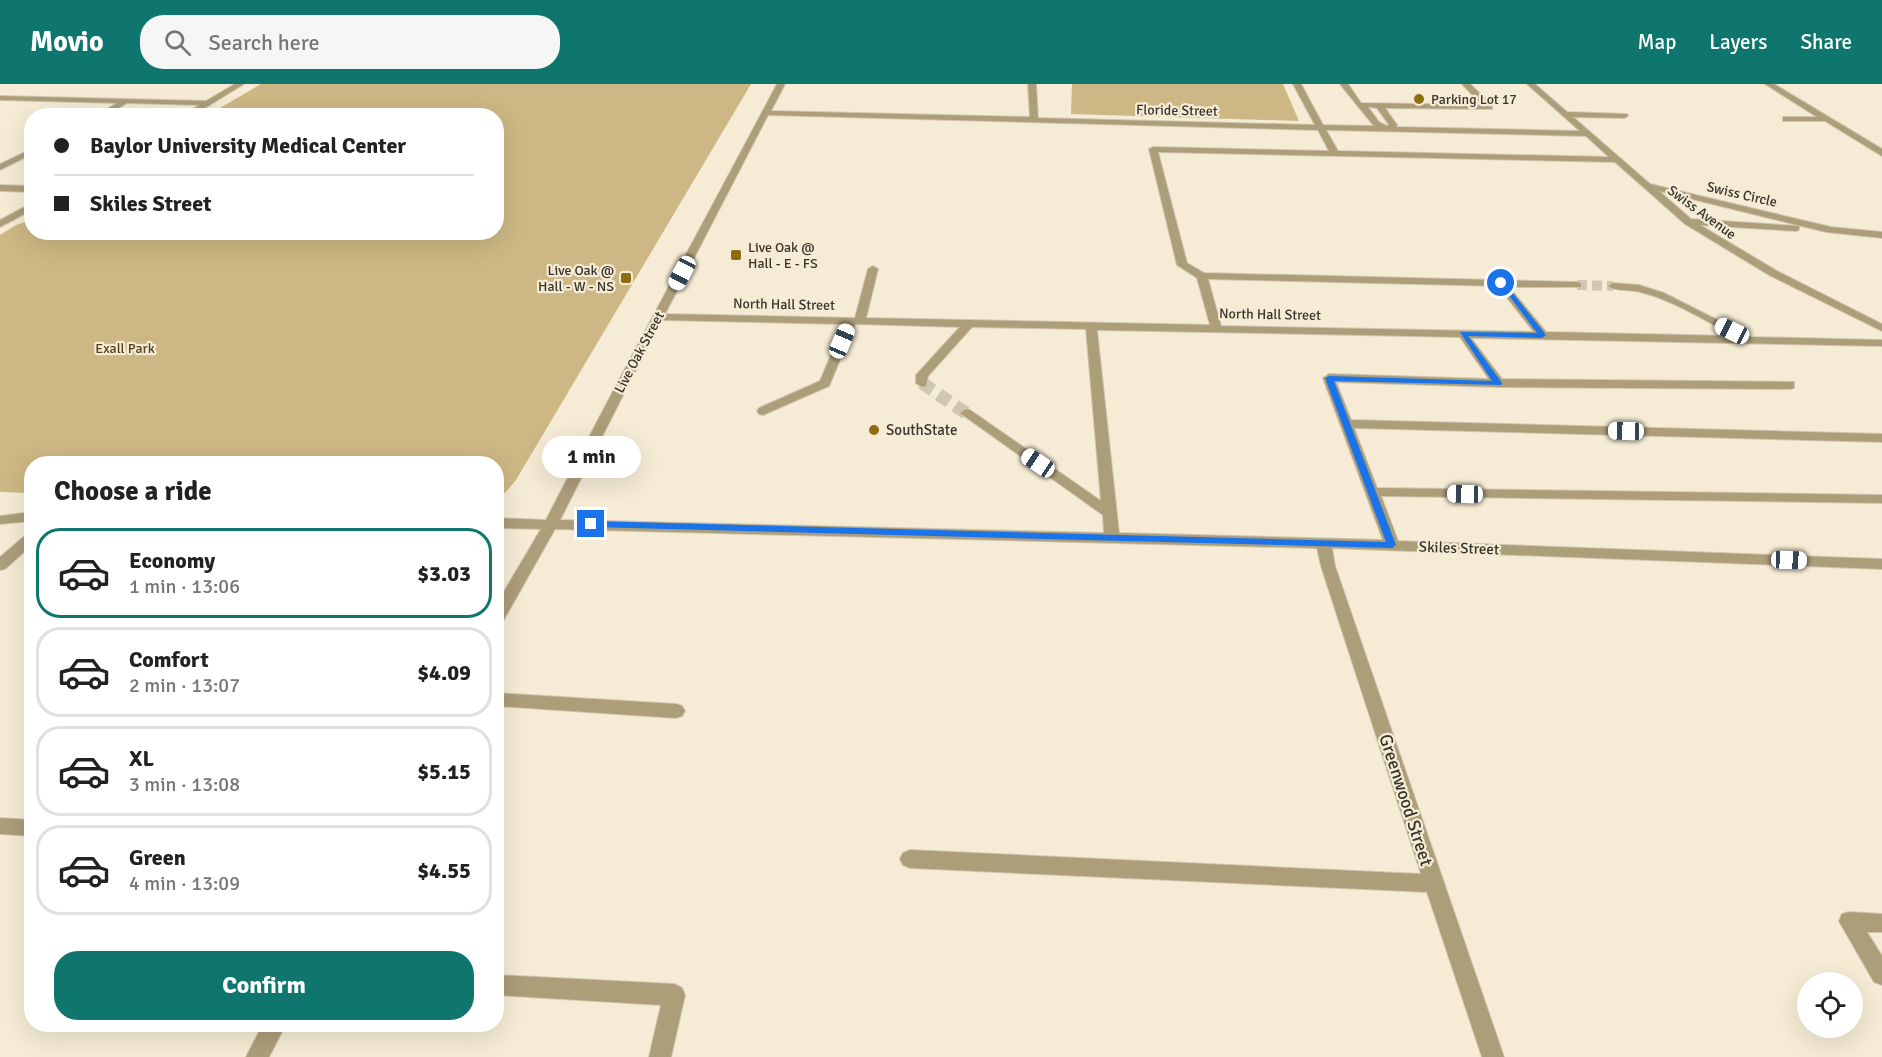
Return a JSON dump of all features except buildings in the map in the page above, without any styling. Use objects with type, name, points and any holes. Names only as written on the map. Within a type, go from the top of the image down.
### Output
[{"type":"street","points":[[200,108],[240,84]]},
{"type":"street","name":"Live Oak Street","points":[[504,605],[551,523],[640,346],[781,84]]},
{"type":"street","points":[[1032,84],[1034,120]]},
{"type":"street","points":[[1297,84],[1334,152]]},
{"type":"street","points":[[1344,84],[1359,105],[1489,107],[1466,84]]},
{"type":"street","name":"Swiss Avenue","points":[[1531,84],[1614,160],[1688,222],[1773,273],[1882,328]]},
{"type":"street","points":[[1768,84],[1882,153]]},
{"type":"street","points":[[0,98],[208,103]]},
{"type":"street","points":[[114,108],[127,101]]},
{"type":"street","points":[[1363,105],[1376,124],[1388,130],[1393,125],[1379,105]]},
{"type":"street","name":"Floride Street","points":[[765,113],[1587,134]]},
{"type":"street","points":[[1565,114],[1623,116]]},
{"type":"street","points":[[1786,118],[1826,119]]},
{"type":"street","points":[[1577,285],[1202,276],[1182,265],[1153,148],[1614,160]]},
{"type":"street","points":[[0,167],[24,155]]},
{"type":"street","name":"Swiss Circle","points":[[1644,185],[1834,230]]},
{"type":"street","points":[[0,189],[24,189]]},
{"type":"street","points":[[0,224],[24,210]]},
{"type":"street","name":"Swiss Circle","points":[[1688,222],[1868,232],[1882,235]]},
{"type":"street","points":[[763,411],[825,383],[855,320],[873,269]]},
{"type":"street","points":[[1202,276],[1216,328]]},
{"type":"street","points":[[1501,283],[1542,335]]},
{"type":"street","points":[[1612,286],[1639,288],[1660,295],[1751,340]]},
{"type":"street","name":"North Hall Street","points":[[658,316],[1882,343]]},
{"type":"street","points":[[921,383],[922,375],[970,323]]},
{"type":"street","points":[[1091,326],[1112,537]]},
{"type":"street","points":[[1463,334],[1498,383]]},
{"type":"street","points":[[1392,545],[1329,378],[1498,383],[1790,385]]},
{"type":"street","points":[[966,413],[1109,513]]},
{"type":"street","points":[[1346,424],[1882,438]]},
{"type":"street","points":[[1372,492],[1882,499]]},
{"type":"street","points":[[0,520],[24,517]]},
{"type":"street","name":"Skiles Street","points":[[504,523],[1392,545],[1882,564]]},
{"type":"street","name":"Greenwood Street","points":[[1324,543],[1328,566],[1493,1057]]},
{"type":"street","points":[[0,565],[24,544]]},
{"type":"street","points":[[504,700],[676,711]]},
{"type":"street","points":[[0,826],[24,828]]},
{"type":"street","points":[[910,859],[1434,883]]},
{"type":"street","points":[[1882,923],[1849,921],[1882,975]]},
{"type":"street","points":[[504,985],[674,995],[660,1057]]},
{"type":"street","points":[[257,1057],[271,1032]]},
{"type":"green space","name":"Exall Park","points":[[261,84],[751,84],[516,480],[504,493],[504,456],[24,456],[24,493],[0,492],[0,235],[16,225],[24,222],[24,240],[504,240],[504,108],[220,108]]},
{"type":"green space","points":[[1072,84],[1283,84],[1299,121],[1071,114]]},
{"type":"tunnel","points":[[1577,285],[1613,286]]},
{"type":"tunnel","points":[[922,383],[966,413]]},
{"type":"place","name":"Parking Lot 17","points":[[1419,99]]},
{"type":"place","name":"Live Oak @ Hall - E - FS","points":[[736,255]]},
{"type":"place","name":"Live Oak @ Hall - W - NS","points":[[626,278]]},
{"type":"place","name":"SouthState","points":[[874,430]]},
{"type":"route","points":[[591,524],[1392,545],[1329,378],[1498,383],[1463,334],[1542,335],[1501,283]]}]
